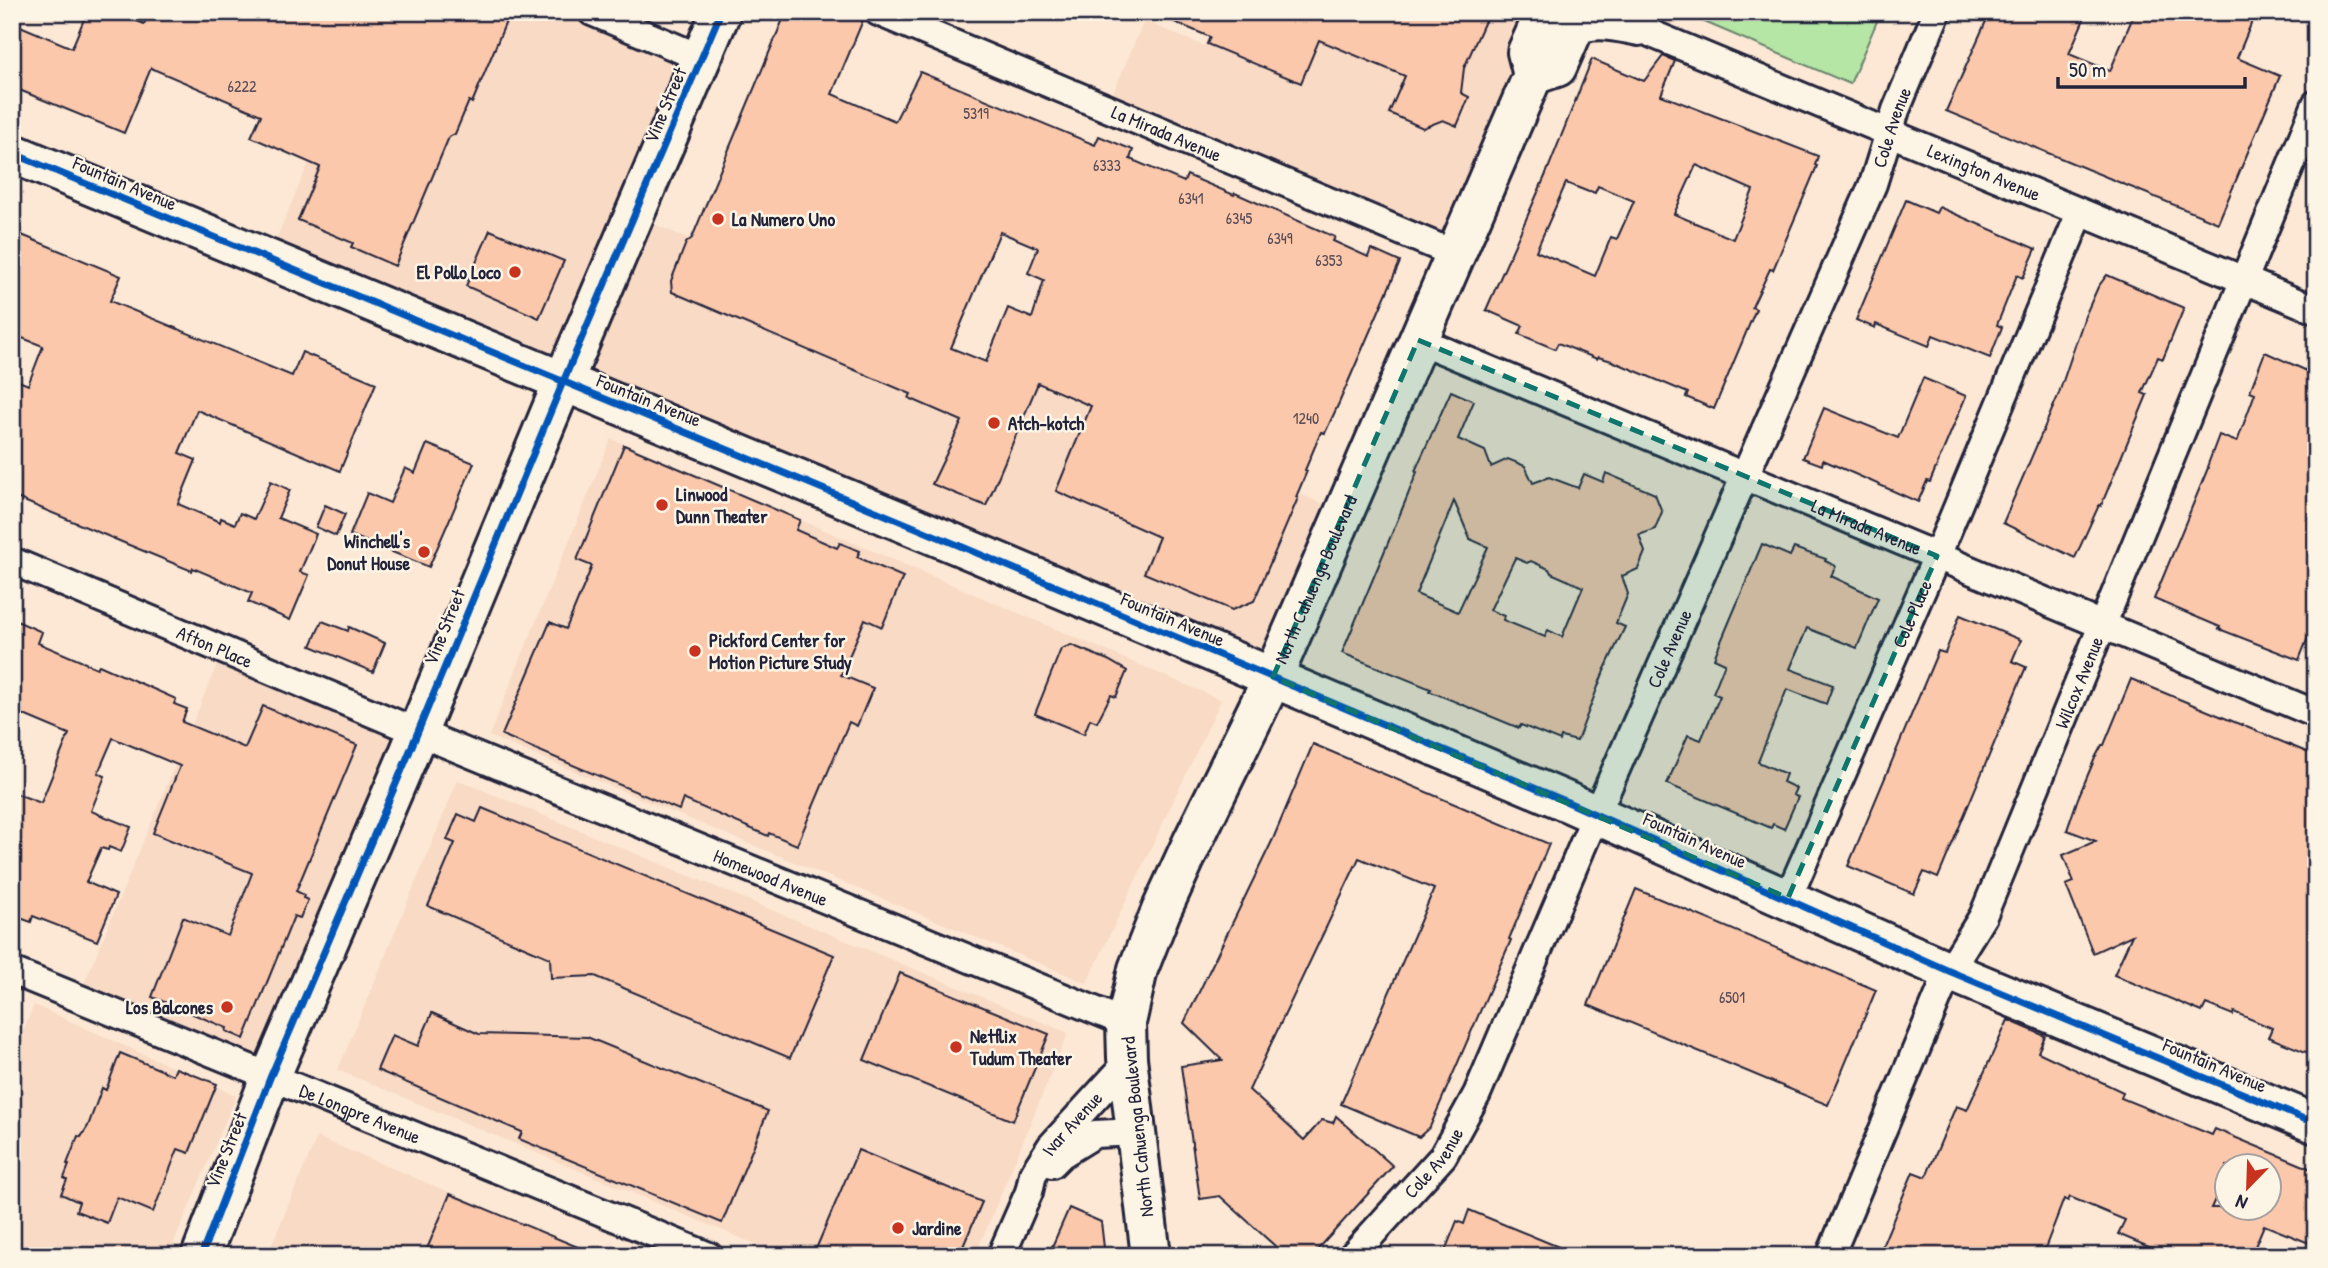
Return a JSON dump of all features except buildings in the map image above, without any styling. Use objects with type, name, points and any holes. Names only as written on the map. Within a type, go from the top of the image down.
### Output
[{"type":"main road","name":"Vine Street","points":[[201,1256],[270,1078],[721,12]]},
{"type":"main road","name":"North Cahuenga Boulevard","points":[[1151,1256],[1127,1063],[1126,1023],[1138,969],[1161,911],[1273,677],[1533,75],[1557,67],[1565,20]]},
{"type":"main road","name":"Fountain Avenue","points":[[12,153],[1273,677],[1597,814],[1949,971],[2316,1124]]},
{"type":"street","points":[[592,12],[701,58]]},
{"type":"street","name":"La Mirada Avenue","points":[[878,12],[1455,254]]},
{"type":"street","name":"Lexington Avenue","points":[[1617,12],[1651,34],[2316,310]]},
{"type":"street","name":"Cole Avenue","points":[[1352,1256],[1440,1160],[1477,1094],[1873,184],[1888,132],[1937,12]]},
{"type":"street","name":"Lexington Avenue","points":[[1565,20],[1577,30],[1591,26],[1610,27],[1651,34]]},
{"type":"street","name":"Wilcox Avenue","points":[[1830,1256],[1949,971],[1983,916],[2316,104]]},
{"type":"street","name":"Cole Place","points":[[1788,898],[1937,556],[2080,213]]},
{"type":"street","name":"La Mirada Avenue","points":[[1418,340],[2316,715]]},
{"type":"street","name":"Afton Place","points":[[12,561],[417,732]]},
{"type":"street","name":"Homewood Avenue","points":[[417,732],[1126,1023]]},
{"type":"street","name":"De Longpre Avenue","points":[[12,971],[709,1256]]},
{"type":"street","name":"Ivar Avenue","points":[[1001,1256],[1033,1174],[1051,1146],[1127,1063]]},
{"type":"street","name":"Ivar Avenue","points":[[1028,1192],[1060,1154],[1095,1134],[1136,1132]]},
{"type":"highlighted area","points":[[1418,340],[1937,556],[1788,898],[1273,677]]},
{"type":"shaded area","points":[[316,12],[586,12],[698,59],[561,378],[269,256],[336,99]]},
{"type":"shaded area","points":[[1219,12],[1552,12],[1452,248],[1108,105],[1144,21],[1204,46]]},
{"type":"shaded area","points":[[639,218],[1340,511],[1271,671],[569,379]]},
{"type":"shaded area","name":"Pickford Center for Motion Picture Study","points":[[611,439],[1221,700],[1087,983],[489,736]]},
{"type":"shaded area","points":[[221,655],[409,736],[266,1072],[80,994]]},
{"type":"shaded area","points":[[458,780],[1068,1033],[975,1256],[784,1256],[338,1070]]},
{"type":"shaded area","points":[[34,1005],[236,1096],[168,1256],[12,1256],[12,1060]]},
{"type":"shaded area","points":[[317,1137],[602,1256],[267,1256]]},
{"type":"green space","points":[[1681,12],[1881,12],[1850,84]]},
{"type":"cycle path","points":[[201,1256],[270,1078],[721,12]]},
{"type":"cycle path","points":[[12,153],[965,548],[1563,800],[1949,971],[2316,1124]]},
{"type":"place","name":"La Numero Uno","points":[[718,219]]},
{"type":"place","name":"El Pollo Loco","points":[[515,272]]},
{"type":"place","name":"Atch-kotch","points":[[994,423]]},
{"type":"place","name":"Linwood Dunn Theater","points":[[662,505]]},
{"type":"place","name":"Winchell's Donut House","points":[[424,552]]},
{"type":"place","name":"Pickford Center for Motion Picture Study","points":[[695,651]]},
{"type":"place","name":"Los Balcones","points":[[227,1007]]},
{"type":"place","name":"Netflix Tudum Theater","points":[[956,1047]]},
{"type":"place","name":"Jardine","points":[[898,1228]]}]
